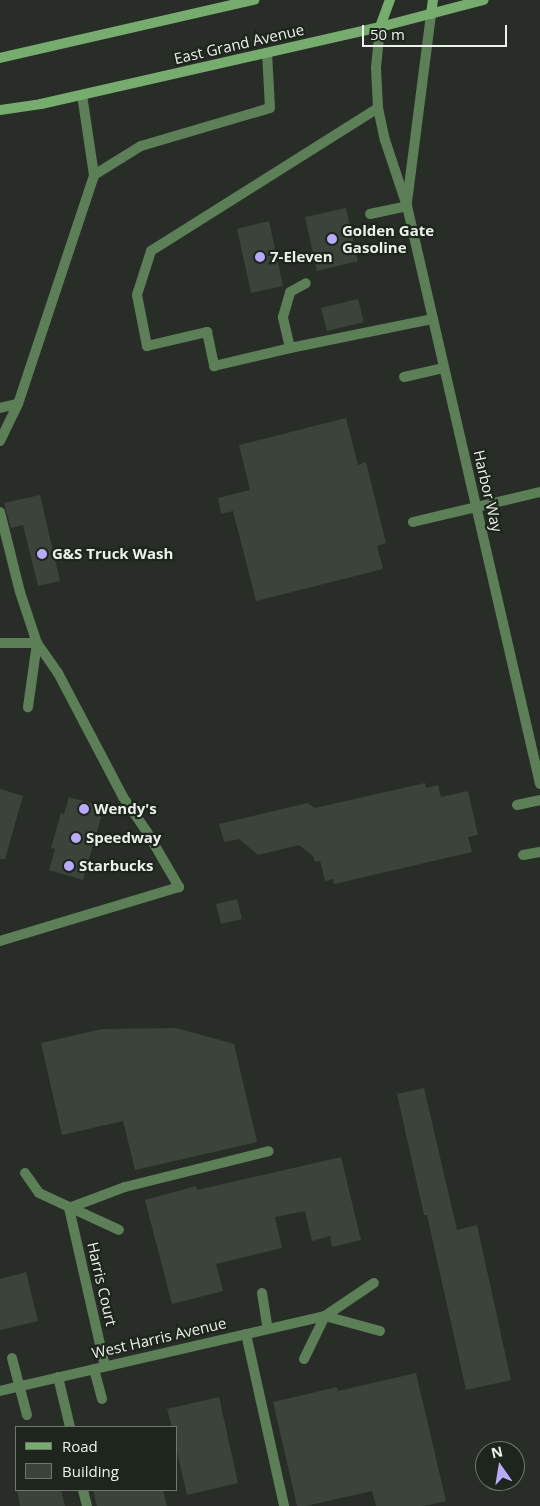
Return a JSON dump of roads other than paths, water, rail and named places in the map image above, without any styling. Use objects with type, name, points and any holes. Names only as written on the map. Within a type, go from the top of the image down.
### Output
[{"type":"main road","points":[[0,58],[254,0]]},
{"type":"main road","points":[[380,27],[390,0]]},
{"type":"main road","points":[[431,14],[433,0]]},
{"type":"main road","name":"East Grand Avenue","points":[[1,111],[82,95],[267,53],[380,27],[484,0]]},
{"type":"street","name":"Harbor Way","points":[[407,206],[431,14]]},
{"type":"street","name":"Harbor Way","points":[[380,27],[376,68],[378,108],[385,140],[407,206],[540,784]]},
{"type":"street","points":[[94,175],[141,146],[270,108],[267,53]]},
{"type":"street","points":[[0,441],[18,404],[94,175],[82,95]]},
{"type":"street","points":[[378,108],[151,250],[137,295],[147,346],[207,332],[214,366],[290,348],[433,319]]},
{"type":"street","points":[[370,214],[407,206]]},
{"type":"street","points":[[290,348],[283,317],[290,292],[306,283]]},
{"type":"street","points":[[404,377],[444,368]]},
{"type":"street","points":[[0,408],[18,404]]},
{"type":"street","points":[[414,522],[540,492]]},
{"type":"street","points":[[0,512],[20,592],[37,643],[58,673],[123,797],[147,832],[179,887],[0,941]]},
{"type":"street","points":[[0,643],[37,643]]},
{"type":"street","points":[[28,707],[37,643]]},
{"type":"street","points":[[517,805],[540,800]]},
{"type":"street","points":[[523,856],[540,852]]},
{"type":"street","points":[[69,1208],[125,1187],[269,1151]]},
{"type":"street","points":[[25,1173],[39,1193],[119,1230]]},
{"type":"street","name":"Harris Court","points":[[69,1208],[105,1366]]},
{"type":"street","points":[[304,1359],[325,1316],[374,1283]]},
{"type":"street","points":[[262,1293],[268,1329]]},
{"type":"street","points":[[325,1316],[380,1331]]},
{"type":"street","name":"West Harris Avenue","points":[[0,1390],[325,1316]]},
{"type":"street","points":[[246,1334],[284,1506]]},
{"type":"street","points":[[12,1358],[27,1415]]},
{"type":"street","points":[[94,1369],[102,1399]]},
{"type":"street","points":[[58,1377],[70,1426]]},
{"type":"street","points":[[83,1491],[87,1506]]},
{"type":"place","name":"Golden Gate Gasoline","points":[[332,239]]},
{"type":"place","name":"7-Eleven","points":[[260,257]]},
{"type":"place","name":"G&S Truck Wash","points":[[42,554]]},
{"type":"place","name":"Wendy's","points":[[84,809]]},
{"type":"place","name":"Speedway","points":[[76,838]]},
{"type":"place","name":"Starbucks","points":[[69,866]]}]
